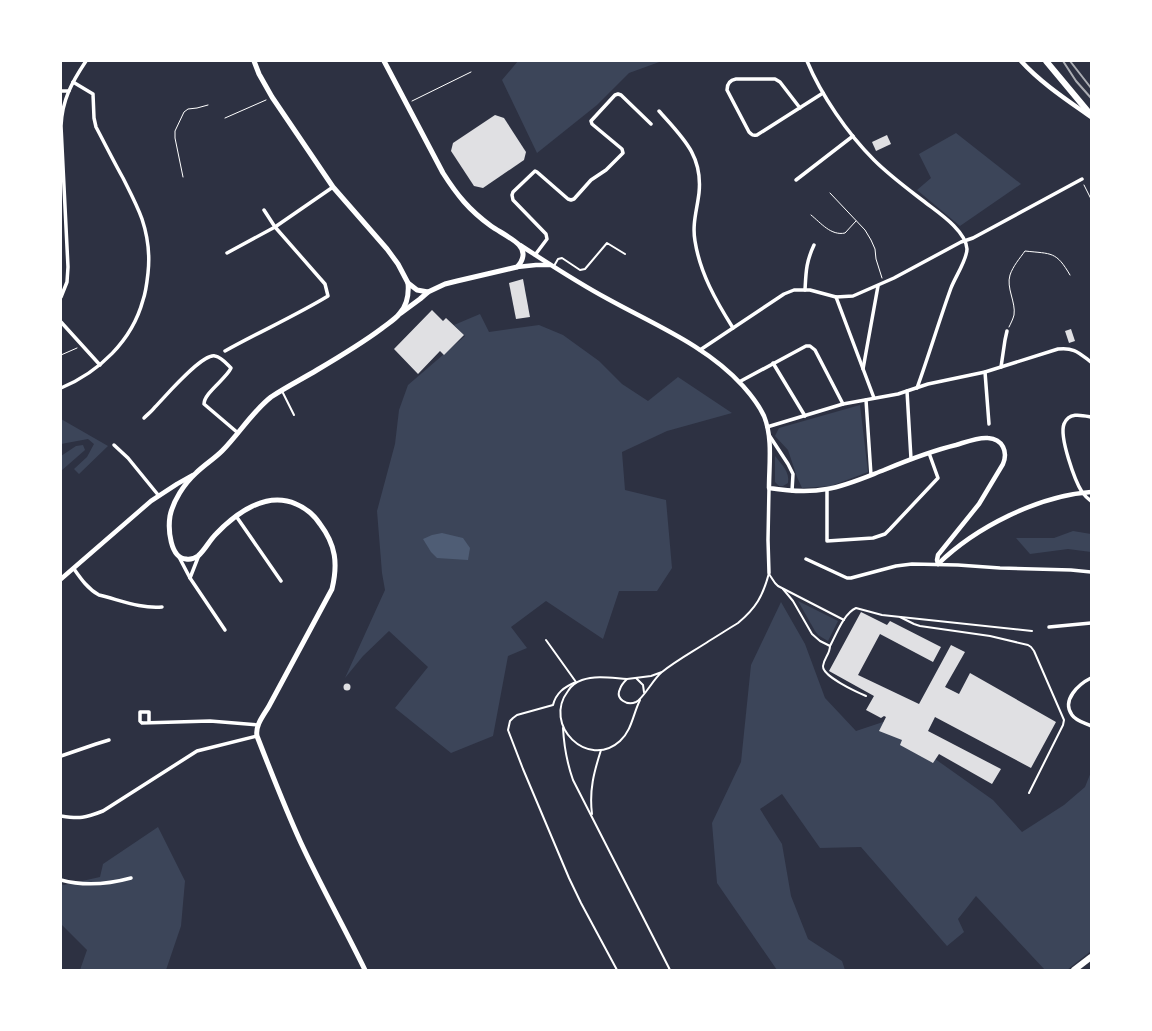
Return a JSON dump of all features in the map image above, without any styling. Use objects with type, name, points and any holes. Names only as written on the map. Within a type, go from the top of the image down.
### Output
[{"type":"highway","points":[[1046,61],[1091,116]]},
{"type":"highway","points":[[1074,970],[1091,957]]},
{"type":"main road","points":[[254,61],[259,74],[272,97],[333,187],[387,249],[398,264],[408,283],[409,294],[400,314]]},
{"type":"main road","points":[[365,970],[317,878],[285,807],[256,731],[332,589],[335,579],[336,565],[335,553],[330,540],[316,518],[309,511],[291,502],[279,500],[268,501],[255,505],[236,516],[215,535],[199,555],[189,560],[179,557],[173,548],[169,527],[170,516],[175,502],[182,489],[194,474],[222,451],[261,407],[281,390],[329,363],[373,335],[428,292],[457,280],[518,267],[523,260],[524,256],[519,245],[490,225],[464,203],[443,172],[384,61]]},
{"type":"main road","points":[[408,283],[417,290],[428,292]]},
{"type":"street","points":[[61,297],[67,282],[68,267],[62,113],[64,102],[69,90],[86,61]]},
{"type":"street","points":[[807,61],[812,74],[823,93],[853,136],[879,165],[953,225],[965,241],[967,252],[945,306],[917,388]]},
{"type":"street","points":[[1021,61],[1043,83],[1091,116]]},
{"type":"street","points":[[800,108],[776,79],[736,79],[729,82],[727,86],[752,135],[756,135],[800,108],[823,93]]},
{"type":"street","points":[[61,388],[88,374],[100,365],[118,347],[129,333],[144,300],[149,263],[146,233],[142,219],[96,127],[93,94],[73,82]]},
{"type":"street","points":[[61,91],[69,90]]},
{"type":"street","points":[[535,255],[547,239],[547,236],[513,200],[513,192],[534,172],[538,172],[571,200],[574,199],[590,180],[612,165],[623,153],[622,150],[592,124],[591,121],[615,95],[620,95],[651,124]]},
{"type":"street","points":[[658,111],[688,146],[695,157],[700,179],[694,227],[698,254],[710,289],[733,328]]},
{"type":"street","points":[[796,180],[853,136]]},
{"type":"street","points":[[700,350],[784,294],[794,290],[805,290],[836,297],[853,296],[915,268],[961,242],[973,238],[1082,179]]},
{"type":"street","points":[[227,253],[275,227],[333,187]]},
{"type":"street","points":[[225,351],[328,296],[325,284],[275,227],[264,210]]},
{"type":"street","points":[[519,245],[606,298],[700,350],[722,366],[748,391],[760,408],[764,417],[770,448],[768,573]]},
{"type":"street","points":[[805,290],[808,258],[814,245]]},
{"type":"street","points":[[518,267],[544,264],[554,266]]},
{"type":"street","points":[[863,370],[878,286]]},
{"type":"street","points":[[836,297],[874,398]]},
{"type":"street","points":[[61,322],[100,365]]},
{"type":"street","points":[[1001,367],[1005,340],[1008,331]]},
{"type":"street","points":[[739,382],[806,346],[815,350],[843,404]]},
{"type":"street","points":[[767,427],[843,404],[907,391],[928,384],[985,372],[1058,349],[1066,348],[1079,352],[1091,362]]},
{"type":"street","points":[[144,418],[177,383],[200,362],[210,356],[215,356],[220,358],[231,368],[228,374],[205,398],[204,404],[238,433]]},
{"type":"street","points":[[773,363],[805,416]]},
{"type":"street","points":[[985,372],[989,424]]},
{"type":"street","points":[[907,391],[911,459]]},
{"type":"street","points":[[866,400],[871,475]]},
{"type":"street","points":[[1091,416],[1081,414],[1071,416],[1064,424],[1063,428],[1069,461],[1082,492],[1091,502]]},
{"type":"street","points":[[768,433],[793,474],[792,491]]},
{"type":"street","points":[[769,488],[801,492],[826,489],[871,475],[929,453],[974,440],[988,438],[994,440],[1004,447],[1005,458],[1003,464],[986,494],[938,555],[938,564]]},
{"type":"street","points":[[114,445],[143,476],[159,496]]},
{"type":"street","points":[[826,489],[827,541],[879,537],[890,529],[938,478],[929,453]]},
{"type":"street","points":[[61,579],[151,501],[194,474]]},
{"type":"street","points":[[938,564],[965,541],[1004,518],[1034,505],[1082,492],[1091,492]]},
{"type":"street","points":[[236,516],[281,581]]},
{"type":"street","points":[[190,578],[199,555]]},
{"type":"street","points":[[179,557],[190,578],[224,630]]},
{"type":"street","points":[[806,559],[847,578],[896,566],[912,564],[1091,572]]},
{"type":"street","points":[[74,569],[86,585],[99,595],[143,607],[162,607]]},
{"type":"street","points":[[1049,627],[1091,622]]},
{"type":"street","points":[[1091,678],[1077,688],[1068,701],[1072,716],[1078,721],[1091,726]]},
{"type":"street","points":[[149,723],[210,721],[258,725]]},
{"type":"street","points":[[61,816],[76,819],[91,816],[103,811],[197,751],[257,736]]},
{"type":"street","points":[[61,756],[109,740]]},
{"type":"street","points":[[61,880],[102,883],[118,882],[131,878]]},
{"type":"lane","points":[[554,266],[558,259],[562,258],[580,270],[583,270],[607,243],[625,254]]},
{"type":"lane","points":[[281,390],[294,415]]},
{"type":"lane","points":[[768,573],[774,583],[844,620]]},
{"type":"lane","points":[[563,728],[568,736],[579,745],[587,749],[601,750],[614,745],[630,728],[640,700],[654,680],[662,672],[738,623],[748,614],[762,595],[768,573]]},
{"type":"lane","points":[[784,589],[793,601],[812,634],[820,641],[830,646]]},
{"type":"lane","points":[[866,696],[830,677],[822,667],[830,650],[830,646],[844,620],[850,612],[856,608],[882,615],[1032,631]]},
{"type":"lane","points":[[899,617],[920,626],[990,636],[1028,645],[1034,650],[1064,720],[1063,725],[1029,793]]},
{"type":"lane","points":[[546,640],[576,682]]},
{"type":"lane","points":[[617,970],[569,878],[526,776],[508,730],[508,725],[517,715],[553,705],[557,695],[562,689],[576,682],[597,677],[627,679],[636,678],[651,676],[662,672]]},
{"type":"lane","points":[[636,678],[643,685],[644,694]]},
{"type":"lane","points":[[627,679],[620,688],[619,697],[621,700],[631,704],[640,700]]},
{"type":"lane","points":[[576,682],[567,691],[562,700],[560,716],[564,742],[573,780],[670,970]]},
{"type":"lane","points":[[592,815],[590,801],[591,790],[593,776],[601,750]]},
{"type":"path","points":[[406,104],[471,72]]},
{"type":"path","points":[[225,118],[272,97]]},
{"type":"path","points":[[183,177],[175,131],[184,112],[188,109],[208,105]]},
{"type":"path","points":[[1082,179],[1091,199]]},
{"type":"path","points":[[830,194],[865,230],[871,240],[883,283]]},
{"type":"path","points":[[811,215],[835,233],[845,233],[856,221]]},
{"type":"path","points":[[1008,331],[1014,315],[1014,307],[1009,283],[1010,275],[1025,250],[1055,255],[1063,262],[1070,275]]},
{"type":"path","points":[[61,354],[82,345]]},
{"type":"shaded area","points":[[518,61],[662,61],[629,73],[597,105],[537,153],[502,80]]},
{"type":"shaded area","points":[[956,133],[1021,184],[960,226],[917,190],[931,178],[919,154]]},
{"type":"shaded area","points":[[480,314],[489,332],[539,325],[563,335],[599,361],[622,384],[648,401],[678,377],[732,413],[667,431],[622,452],[625,490],[666,500],[672,568],[657,591],[619,591],[603,639],[546,601],[511,627],[527,648],[508,656],[493,736],[451,753],[395,708],[428,667],[389,631],[363,656],[345,678],[385,590],[382,573],[377,511],[395,444],[399,410],[408,385],[465,336],[454,325]]},
{"type":"shaded area","points":[[860,405],[868,472],[831,486],[802,488],[788,450],[775,436],[779,428]]},
{"type":"shaded area","points":[[61,419],[108,446],[79,474],[74,469],[87,457],[94,444],[88,439],[61,444]]},
{"type":"shaded area","points":[[83,445],[85,450],[61,471],[61,456],[76,446]]},
{"type":"shaded area","points":[[775,456],[788,475],[788,483],[783,486],[779,486],[775,482]]},
{"type":"shaded area","points":[[1073,531],[1091,534],[1091,552],[1068,549],[1030,554],[1016,538],[1054,538]]},
{"type":"shaded area","points":[[442,533],[463,538],[470,548],[468,560],[437,558],[431,552],[423,539]]},
{"type":"shaded area","points":[[798,601],[838,621],[828,641],[818,635],[815,631]]},
{"type":"shaded area","points":[[781,602],[805,644],[825,698],[856,731],[883,722],[993,800],[1022,832],[1064,805],[1085,787],[1091,772],[1091,951],[1067,970],[1045,970],[976,896],[958,919],[964,932],[947,946],[861,847],[820,848],[782,794],[760,809],[782,844],[791,896],[808,939],[842,961],[845,970],[777,970],[717,883],[712,823],[741,762],[751,665]]},
{"type":"shaded area","points":[[158,827],[185,881],[181,926],[166,970],[80,970],[87,950],[61,924],[61,884],[64,885],[100,877],[103,864]]},
{"type":"building","points":[[495,115],[504,118],[526,152],[524,160],[483,188],[474,186],[451,151],[453,143]]},
{"type":"building","points":[[887,135],[891,144],[876,151],[872,142]]},
{"type":"building","points":[[523,279],[530,317],[516,319],[509,283]]},
{"type":"building","points":[[432,310],[443,321],[446,318],[464,335],[444,355],[440,351],[418,374],[394,349]]},
{"type":"building","points":[[1071,329],[1075,341],[1069,343],[1065,331]]},
{"type":"building","points":[[861,612],[887,625],[890,621],[941,647],[933,662],[880,634],[858,675],[919,704],[951,645],[965,652],[945,687],[959,694],[970,673],[1056,722],[1031,768],[935,717],[928,731],[1001,769],[992,784],[939,754],[933,763],[900,745],[902,740],[879,731],[886,717],[884,716],[881,718],[866,710],[874,696],[829,671]]},
{"type":"building","points":[[347,684],[350,687],[347,690],[344,687]]},
{"type":"railway","points":[[1063,61],[1076,81],[1091,98]]},
{"type":"railway","points":[[1070,61],[1091,88]]}]
